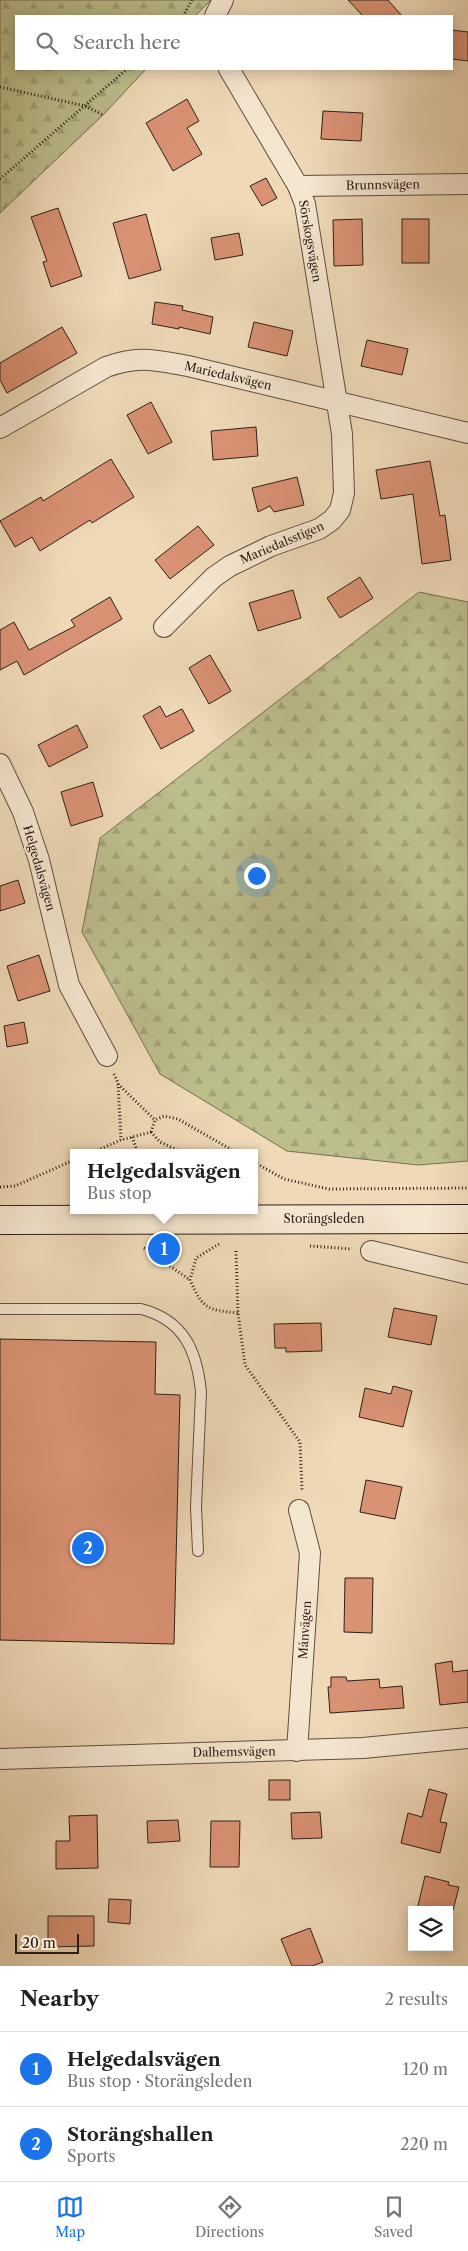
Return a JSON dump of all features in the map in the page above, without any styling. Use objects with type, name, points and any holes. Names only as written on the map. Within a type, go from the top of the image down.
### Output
[{"type":"main road","name":"Storängsleden","points":[[0,1220],[468,1219]]},
{"type":"street","points":[[216,15],[223,0]]},
{"type":"street","name":"Sörskogsvägen","points":[[230,70],[298,186],[305,204],[335,401]]},
{"type":"street","name":"Brunnsvägen","points":[[298,186],[468,184]]},
{"type":"street","name":"Mariedalsvägen","points":[[0,428],[106,366],[133,359],[148,359],[188,366],[468,433]]},
{"type":"street","name":"Mariedalsstigen","points":[[164,627],[214,577],[230,566],[271,546],[319,529],[332,520],[340,510],[344,492],[342,434],[335,401]]},
{"type":"street","name":"Helgedalsvägen","points":[[0,764],[23,812],[39,860],[69,985],[107,1056]]},
{"type":"street","points":[[371,1251],[468,1274]]},
{"type":"street","name":"Månvägen","points":[[297,1751],[310,1553],[299,1510]]},
{"type":"street","name":"Dalhemsvägen","points":[[0,1759],[364,1748],[468,1738]]},
{"type":"lane","points":[[0,1308],[141,1309],[157,1313],[169,1319],[180,1330],[192,1349],[201,1392],[196,1507],[198,1550]]},
{"type":"path","points":[[184,15],[192,0]]},
{"type":"path","points":[[0,179],[127,70]]},
{"type":"path","points":[[0,87],[85,106],[103,115]]},
{"type":"path","points":[[107,1056],[118,1083],[121,1140]]},
{"type":"path","points":[[118,1083],[155,1120]]},
{"type":"path","points":[[151,1132],[155,1120],[164,1116],[178,1119],[230,1149]]},
{"type":"path","points":[[100,1149],[121,1140],[151,1132]]},
{"type":"path","points":[[151,1132],[160,1142],[175,1149]]},
{"type":"path","points":[[132,1137],[136,1149]]},
{"type":"path","points":[[0,1187],[15,1186],[70,1162]]},
{"type":"path","points":[[258,1164],[284,1179],[329,1188],[468,1188]]},
{"type":"path","points":[[190,1280],[196,1258],[221,1243]]},
{"type":"path","points":[[307,1245],[371,1251]]},
{"type":"path","points":[[144,1248],[190,1280],[200,1301],[215,1310],[238,1313]]},
{"type":"path","points":[[236,1252],[238,1313],[245,1365],[300,1442],[302,1494],[299,1510]]},
{"type":"green space","points":[[0,0],[211,0],[196,15],[15,15],[15,70],[145,70],[103,115],[0,213]]},
{"type":"green space","points":[[419,592],[468,602],[468,1161],[418,1165],[287,1151],[160,1074],[82,932],[100,838]]},
{"type":"building","points":[[348,0],[388,0],[401,15],[362,15]]},
{"type":"building","points":[[453,30],[468,32],[468,61],[453,59]]},
{"type":"building","points":[[187,99],[199,121],[187,128],[202,154],[173,171],[146,123]]},
{"type":"building","points":[[323,111],[363,113],[361,141],[321,139]]},
{"type":"building","points":[[266,178],[277,198],[262,206],[250,186]]},
{"type":"building","points":[[58,208],[82,276],[51,287],[43,262],[47,261],[31,217]]},
{"type":"building","points":[[146,214],[161,270],[129,279],[113,223]]},
{"type":"building","points":[[362,219],[363,265],[334,266],[333,220]]},
{"type":"building","points":[[402,219],[429,219],[429,263],[402,263]]},
{"type":"building","points":[[239,233],[243,255],[215,260],[211,238]]},
{"type":"building","points":[[155,302],[183,306],[182,310],[213,317],[210,334],[179,327],[179,329],[152,324]]},
{"type":"building","points":[[254,322],[293,331],[287,356],[248,347]]},
{"type":"building","points":[[62,327],[77,353],[7,393],[0,380],[0,363]]},
{"type":"building","points":[[367,340],[408,349],[402,375],[361,366]]},
{"type":"building","points":[[151,402],[172,442],[148,454],[127,415]]},
{"type":"building","points":[[256,427],[258,456],[213,460],[211,431]]},
{"type":"building","points":[[111,459],[134,497],[92,523],[90,520],[40,551],[32,537],[15,547],[0,521],[41,497],[43,501]]},
{"type":"building","points":[[430,461],[440,516],[445,515],[451,560],[422,564],[413,494],[381,499],[376,470]]},
{"type":"building","points":[[297,477],[304,505],[274,512],[270,506],[258,512],[252,488]]},
{"type":"building","points":[[198,526],[214,545],[170,579],[155,560]]},
{"type":"building","points":[[360,577],[373,598],[340,618],[327,598]]},
{"type":"building","points":[[293,590],[301,618],[258,631],[249,603]]},
{"type":"building","points":[[110,597],[122,619],[24,675],[17,661],[0,670],[0,630],[14,622],[29,650],[75,626],[71,620]]},
{"type":"building","points":[[210,655],[231,691],[209,704],[189,668]]},
{"type":"building","points":[[160,706],[166,717],[182,709],[194,731],[161,749],[143,716]]},
{"type":"building","points":[[77,725],[88,747],[49,767],[38,745]]},
{"type":"building","points":[[93,782],[103,816],[71,826],[61,792]]},
{"type":"building","points":[[18,880],[25,903],[0,911],[0,886]]},
{"type":"building","points":[[39,955],[50,991],[18,1001],[7,966]]},
{"type":"building","points":[[24,1022],[28,1043],[7,1047],[4,1026]]},
{"type":"building","points":[[394,1308],[437,1316],[431,1345],[388,1337]]},
{"type":"building","points":[[321,1323],[322,1351],[286,1352],[286,1348],[275,1348],[274,1324]]},
{"type":"building","points":[[0,1339],[156,1342],[155,1394],[180,1395],[174,1644],[0,1640]]},
{"type":"building","points":[[393,1386],[412,1391],[403,1427],[359,1417],[365,1388],[391,1394]]},
{"type":"building","points":[[366,1480],[402,1487],[395,1519],[360,1512]]},
{"type":"building","points":[[345,1578],[373,1578],[372,1633],[344,1632]]},
{"type":"building","points":[[452,1661],[453,1672],[468,1670],[468,1702],[440,1705],[435,1664]]},
{"type":"building","points":[[331,1677],[346,1677],[347,1681],[379,1679],[380,1688],[402,1686],[404,1708],[330,1713],[328,1687],[331,1687]]},
{"type":"building","points":[[269,1780],[290,1780],[290,1800],[269,1800]]},
{"type":"building","points":[[429,1789],[447,1794],[440,1822],[447,1823],[440,1853],[401,1843],[408,1813],[422,1817]]},
{"type":"building","points":[[320,1812],[322,1838],[292,1839],[291,1813]]},
{"type":"building","points":[[97,1815],[98,1868],[56,1869],[56,1841],[70,1841],[69,1816]]},
{"type":"building","points":[[178,1820],[180,1841],[148,1843],[147,1821]]},
{"type":"building","points":[[211,1821],[240,1821],[239,1867],[210,1867]]},
{"type":"building","points":[[425,1876],[449,1882],[448,1885],[459,1887],[453,1910],[453,1906],[418,1906]]},
{"type":"building","points":[[109,1899],[131,1900],[130,1924],[108,1922]]},
{"type":"building","points":[[48,1916],[94,1916],[94,1946],[48,1947]]},
{"type":"building","points":[[310,1928],[323,1962],[312,1966],[292,1966],[281,1939]]},
{"type":"place","name":"Helgedalsvägen","points":[[164,1249]]},
{"type":"place","name":"Storängshallen","points":[[88,1548]]}]
